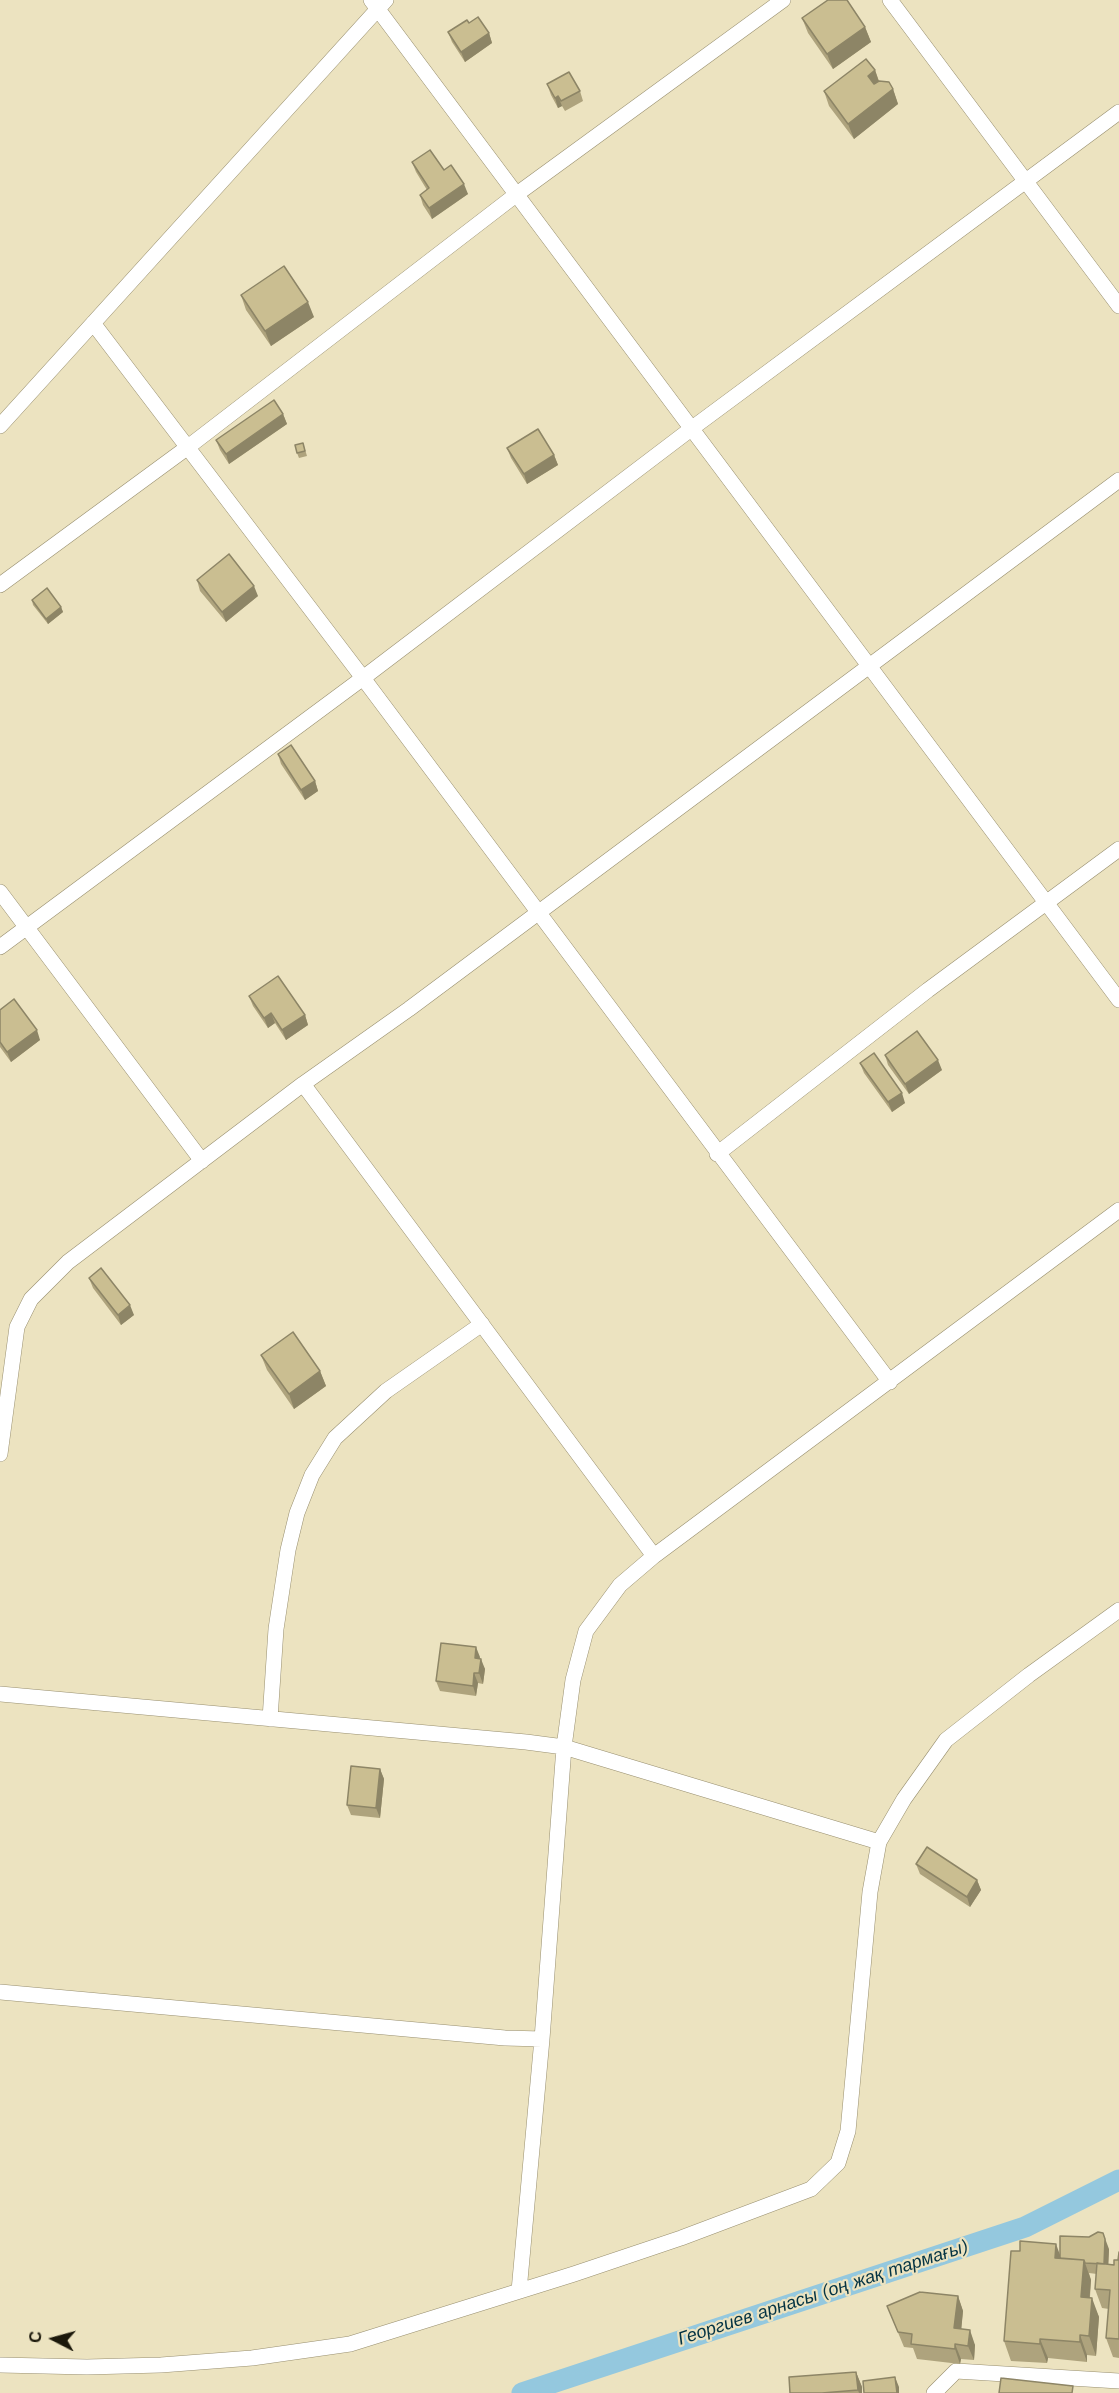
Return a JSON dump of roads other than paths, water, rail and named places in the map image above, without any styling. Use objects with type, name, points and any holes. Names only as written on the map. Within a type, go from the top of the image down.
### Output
[{"type":"street","points":[[0,585],[188,447],[517,194],[783,0]]},
{"type":"street","points":[[890,0],[1119,306]]},
{"type":"street","points":[[0,426],[378,3],[867,666],[1119,1000]]},
{"type":"street","points":[[0,947],[363,678],[691,429],[1119,112]]},
{"type":"street","points":[[93,323],[363,678],[890,1383]]},
{"type":"street","points":[[0,1454],[17,1327],[31,1299],[68,1262],[303,1084],[409,1009],[1119,480]]},
{"type":"street","points":[[717,1154],[928,990],[1119,849]]},
{"type":"street","points":[[0,892],[202,1161]]},
{"type":"street","points":[[303,1084],[654,1556]]},
{"type":"street","points":[[519,2291],[542,2039],[564,1747],[573,1680],[586,1631],[620,1585],[654,1556],[890,1383],[1119,1210]]},
{"type":"street","points":[[270,1719],[276,1629],[288,1550],[297,1513],[312,1475],[335,1438],[386,1391],[482,1324]]},
{"type":"street","points":[[0,2365],[87,2367],[252,2358],[350,2344],[681,2238],[798,2195],[819,2183],[838,2163],[848,2131],[870,1892],[879,1842],[904,1798],[946,1740],[1029,1675],[1119,1610]]},
{"type":"street","points":[[0,1694],[564,1747],[879,1842]]},
{"type":"street","points":[[0,1992],[505,2038],[542,2039]]},
{"type":"street","points":[[934,2393],[956,2371],[1119,2381]]},
{"type":"waterway","name":"Георгиев арнасы (оң жақ тармағы)","points":[[522,2393],[1025,2227],[1119,2180]]}]
